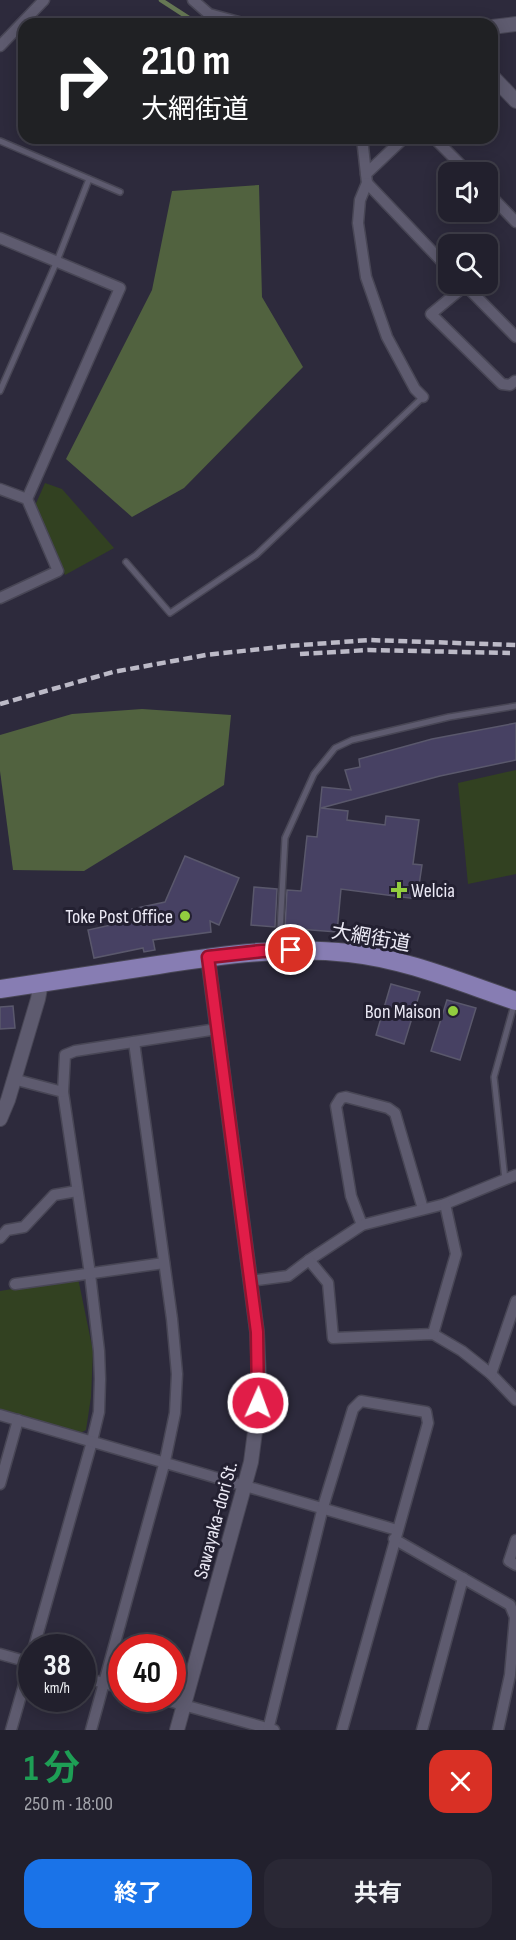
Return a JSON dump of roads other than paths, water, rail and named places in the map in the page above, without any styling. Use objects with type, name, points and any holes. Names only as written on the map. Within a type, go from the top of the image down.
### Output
[{"type":"main road","name":"大網街道","points":[[0,989],[208,957],[279,950],[350,953],[393,960],[515,1000]]},
{"type":"street","points":[[27,18],[44,0]]},
{"type":"street","points":[[193,0],[209,14],[224,18]]},
{"type":"street","points":[[498,26],[516,24]]},
{"type":"street","points":[[0,46],[18,27]]},
{"type":"street","points":[[498,82],[516,101]]},
{"type":"street","points":[[363,144],[367,179],[438,257]]},
{"type":"street","points":[[399,144],[367,179],[360,200],[358,223],[366,278],[387,337],[415,389],[423,397]]},
{"type":"street","points":[[440,144],[458,162]]},
{"type":"street","points":[[498,203],[516,222]]},
{"type":"street","points":[[0,238],[120,288],[27,499]]},
{"type":"street","points":[[454,294],[431,314],[502,384],[510,385],[516,381]]},
{"type":"street","points":[[475,294],[516,337]]},
{"type":"street","points":[[0,489],[27,499],[58,571],[0,598]]},
{"type":"street","name":"Sawayaka-dori St.","points":[[186,1698],[245,1485],[256,1424],[259,1382],[257,1332],[208,957]]},
{"type":"street","points":[[0,1119],[41,983]]},
{"type":"street","points":[[38,1634],[99,1412],[100,1378],[90,1274],[63,1092],[65,1055],[75,1051],[217,1029]]},
{"type":"street","points":[[91,1730],[165,1461],[175,1413],[177,1374],[172,1319],[134,1042]]},
{"type":"street","points":[[13,1079],[63,1092]]},
{"type":"street","points":[[362,1225],[351,1196],[336,1106],[341,1098],[346,1097],[388,1108],[395,1113],[423,1209]]},
{"type":"street","points":[[250,1281],[288,1276],[362,1225],[445,1204],[516,1175]]},
{"type":"street","points":[[0,1238],[7,1230],[24,1227],[54,1195],[77,1191]]},
{"type":"street","points":[[433,1334],[456,1254],[445,1204]]},
{"type":"street","points":[[309,1260],[328,1283],[333,1338],[433,1334],[462,1351],[491,1374],[516,1401]]},
{"type":"street","points":[[15,1284],[164,1263]]},
{"type":"street","points":[[491,1374],[516,1300]]},
{"type":"street","points":[[186,1706],[270,1729],[322,1507],[353,1409],[361,1401],[426,1412],[428,1423],[395,1534],[342,1730]]},
{"type":"street","points":[[0,1415],[322,1507],[395,1534],[510,1605],[515,1617],[510,1675],[498,1730]]},
{"type":"street","points":[[0,1484],[18,1419]]},
{"type":"street","points":[[516,1540],[509,1561],[516,1565]]},
{"type":"street","points":[[422,1730],[463,1578]]},
{"type":"street","points":[[0,1654],[18,1658]]},
{"type":"street","points":[[96,1681],[108,1684]]},
{"type":"street","points":[[11,1730],[18,1706]]},
{"type":"street","name":"Sawayaka-dori St.","points":[[177,1730],[182,1712]]},
{"type":"lane","points":[[0,141],[120,192]]},
{"type":"lane","points":[[0,392],[57,261],[89,179]]},
{"type":"lane","points":[[126,562],[170,614],[256,555],[423,397]]},
{"type":"lane","points":[[279,950],[285,838],[314,774],[335,748],[352,740],[449,717],[516,706]]},
{"type":"lane","points":[[505,1180],[494,1077],[515,1000]]},
{"type":"waterway","points":[[161,0],[189,18]]},
{"type":"railway","points":[[0,704],[113,672],[206,655],[369,640],[516,645]]},
{"type":"railway","points":[[300,654],[369,650],[510,653]]},
{"type":"place","name":"Welcia","points":[[399,890]]},
{"type":"place","name":"Toke Post Office","points":[[185,916]]},
{"type":"place","name":"Bon Maison","points":[[453,1011]]}]
